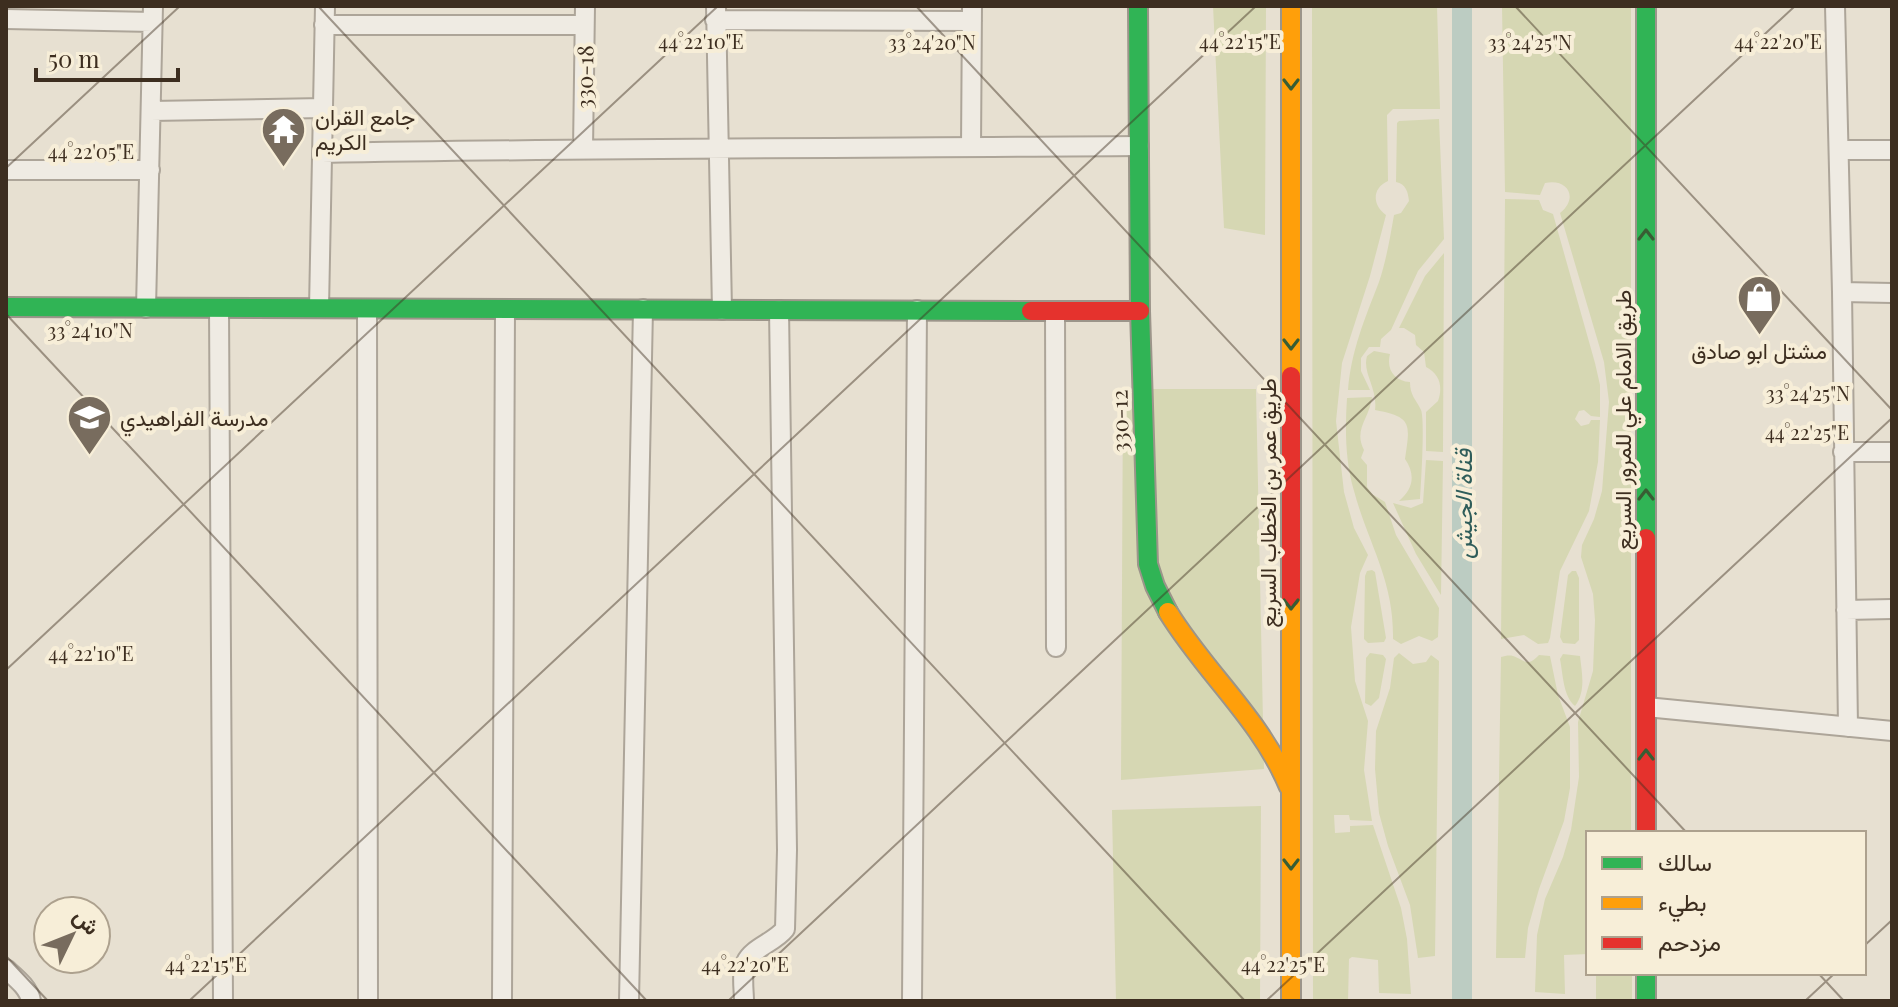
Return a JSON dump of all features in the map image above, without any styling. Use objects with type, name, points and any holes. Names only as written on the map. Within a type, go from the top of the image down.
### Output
[{"type":"main road","name":"330-12","points":[[1138,6],[1140,311],[1146,550],[1150,577],[1168,614],[1261,733],[1291,791]]},
{"type":"main road","name":"طريق عمر بن الخطاب السريع","points":[[1291,6],[1291,1001]]},
{"type":"main road","name":"طريق الامام علي للمرور السريع","points":[[1646,6],[1646,831]]},
{"type":"main road","points":[[6,307],[1140,311]]},
{"type":"main road","points":[[1646,975],[1646,1001]]},
{"type":"street","points":[[319,308],[325,6]]},
{"type":"street","points":[[1835,6],[1848,727]]},
{"type":"street","points":[[722,310],[716,13],[972,14],[971,147]]},
{"type":"street","points":[[6,19],[153,14],[146,308]]},
{"type":"street","points":[[324,25],[585,15]]},
{"type":"street","name":"330-18","points":[[583,149],[585,15]]},
{"type":"street","points":[[151,111],[323,108]]},
{"type":"street","points":[[322,153],[1139,146]]},
{"type":"street","points":[[1839,150],[1892,150]]},
{"type":"street","points":[[6,170],[150,170]]},
{"type":"street","points":[[1842,292],[1892,293]]},
{"type":"street","points":[[219,308],[223,1001]]},
{"type":"street","points":[[367,309],[368,1001]]},
{"type":"street","points":[[502,1001],[505,309]]},
{"type":"street","points":[[629,1001],[643,309]]},
{"type":"street","points":[[744,1001],[744,965],[749,957],[779,937],[785,929],[787,850],[779,310]]},
{"type":"street","points":[[912,1001],[917,310]]},
{"type":"street","points":[[1055,311],[1056,647]]},
{"type":"street","points":[[1843,452],[1892,452]]},
{"type":"street","points":[[1846,610],[1892,609]]},
{"type":"street","points":[[1646,707],[1892,731]]},
{"type":"street","points":[[6,969],[25,989],[31,1001]]},
{"type":"green space","points":[[1213,6],[1266,6],[1265,235],[1224,228]]},
{"type":"green space","points":[[1312,6],[1437,6],[1440,109],[1393,109],[1387,115],[1388,181],[1379,188],[1376,197],[1378,206],[1386,215],[1342,363],[1336,421],[1344,492],[1354,528],[1368,555],[1360,573],[1351,627],[1355,681],[1368,721],[1364,770],[1372,821],[1350,820],[1349,815],[1334,815],[1335,833],[1350,832],[1350,826],[1373,825],[1401,908],[1411,994],[1379,993],[1378,960],[1352,957],[1349,959],[1348,1001],[1313,1001]]},
{"type":"green space","points":[[1502,6],[1631,6],[1631,831],[1586,831],[1586,954],[1564,955],[1565,994],[1535,992],[1537,935],[1545,899],[1571,830],[1579,777],[1578,722],[1593,671],[1595,620],[1593,594],[1581,557],[1582,545],[1602,491],[1609,402],[1604,362],[1560,213],[1569,201],[1568,190],[1560,183],[1553,182],[1545,183],[1540,195],[1505,192]]},
{"type":"green space","points":[[1439,119],[1444,239],[1418,271],[1391,330],[1381,339],[1380,347],[1369,347],[1361,358],[1361,371],[1370,390],[1348,390],[1355,348],[1381,274],[1394,215],[1401,213],[1409,201],[1406,189],[1396,182],[1397,123]]},
{"type":"green space","points":[[1505,199],[1539,200],[1543,210],[1553,214],[1600,385],[1600,417],[1591,416],[1584,410],[1579,411],[1575,419],[1581,426],[1589,424],[1591,420],[1600,420],[1598,462],[1589,511],[1560,571],[1550,638],[1548,643],[1538,644],[1524,635],[1501,639]]},
{"type":"green space","points":[[1444,253],[1443,452],[1426,451],[1426,412],[1438,401],[1439,381],[1426,367],[1424,352],[1416,345],[1415,335],[1399,328],[1425,276]]},
{"type":"green space","points":[[1374,351],[1390,354],[1392,373],[1410,382],[1412,394],[1421,410],[1420,499],[1399,501],[1411,482],[1411,471],[1405,459],[1408,430],[1403,419],[1375,410],[1366,362],[1367,356]]},
{"type":"green space","points":[[1123,389],[1256,389],[1264,769],[1121,780]]},
{"type":"green space","points":[[1372,397],[1360,436],[1364,450],[1361,458],[1367,465],[1367,487],[1385,502],[1396,535],[1439,608],[1438,637],[1432,641],[1419,636],[1401,644],[1393,639],[1385,581],[1351,480],[1346,444],[1347,398]]},
{"type":"green space","points":[[1426,460],[1443,461],[1441,595],[1416,554],[1393,503],[1411,508],[1423,503]]},
{"type":"green space","points":[[1367,571],[1375,572],[1386,638],[1384,642],[1368,643],[1364,639],[1365,576]]},
{"type":"green space","points":[[1576,571],[1579,578],[1579,640],[1575,644],[1563,643],[1560,637],[1568,575]]},
{"type":"green space","points":[[1370,653],[1383,655],[1386,659],[1379,698],[1371,706],[1365,703],[1366,658]]},
{"type":"green space","points":[[1399,653],[1413,664],[1426,662],[1431,655],[1439,661],[1435,956],[1418,958],[1410,905],[1379,813],[1375,769],[1376,731],[1390,688],[1394,658]]},
{"type":"green space","points":[[1563,654],[1580,656],[1582,688],[1575,706],[1564,684],[1560,659]]},
{"type":"green space","points":[[1539,655],[1550,656],[1558,695],[1570,727],[1570,788],[1564,821],[1528,928],[1525,958],[1496,958],[1501,657],[1512,656],[1529,662]]},
{"type":"green space","points":[[1261,806],[1260,1001],[1116,1001],[1112,810]]},
{"type":"green space","points":[[1596,975],[1632,975],[1632,1001],[1596,1001]]},
{"type":"waterway","name":"قناة الجيش","points":[[1462,6],[1462,1001]]},
{"type":"traffic: fast","points":[[1138,6],[1140,311],[1148,564],[1168,612]]},
{"type":"traffic: fast","points":[[1646,6],[1646,538]]},
{"type":"traffic: fast","points":[[6,307],[1031,311]]},
{"type":"traffic: fast","points":[[1646,975],[1646,1001]]},
{"type":"traffic: slow","points":[[1291,6],[1291,376]]},
{"type":"traffic: slow","points":[[1291,598],[1291,1001]]},
{"type":"traffic: slow","points":[[1168,612],[1263,739],[1289,787]]},
{"type":"traffic: jam","points":[[1031,311],[1140,311]]},
{"type":"traffic: jam","points":[[1291,376],[1291,598]]},
{"type":"traffic: jam","points":[[1646,538],[1646,831]]},
{"type":"place","name":"جامع القران الكريم","points":[[284,168]]},
{"type":"place","name":"مشتل ابو صادق","points":[[1759,336]]},
{"type":"place","name":"مدرسة الفراهيدي","points":[[89,456]]}]
